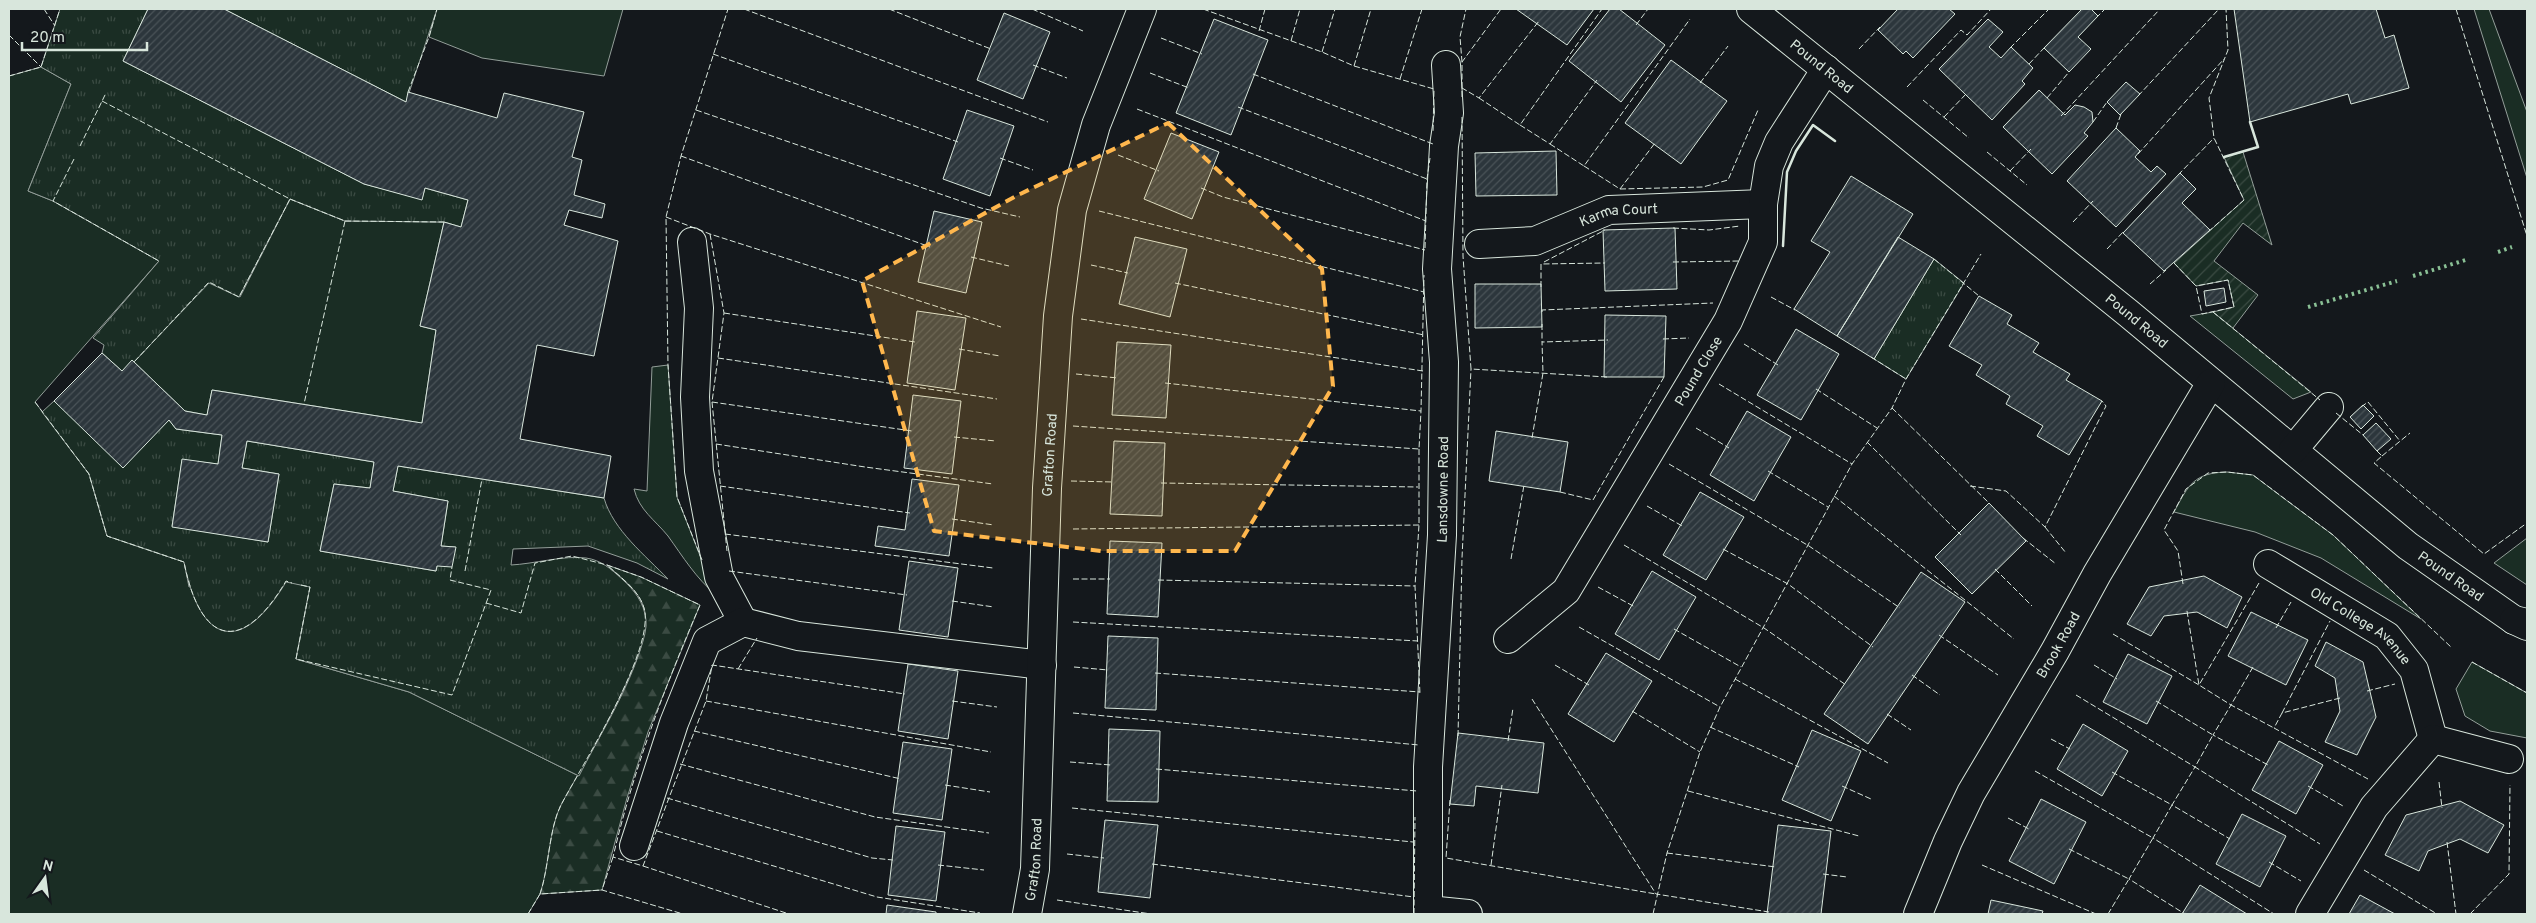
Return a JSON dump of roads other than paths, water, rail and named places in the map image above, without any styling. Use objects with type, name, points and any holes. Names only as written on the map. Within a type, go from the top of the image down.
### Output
[{"type":"street","name":"Grafton Road","points":[[1027,914],[1035,869],[1047,488],[1058,316],[1072,210],[1096,125],[1142,9]]},
{"type":"street","name":"Pound Road","points":[[1751,9],[2128,313],[2408,546],[2523,623]]},
{"type":"street","name":"Lansdowne Road","points":[[1428,912],[1428,767],[1443,515],[1444,362],[1437,268],[1444,146],[1450,113],[1446,65]]},
{"type":"street","name":"Pound Close","points":[[1508,639],[1566,591],[1728,321],[1763,242],[1763,204],[1770,166],[1779,142],[1826,69]]},
{"type":"street","name":"Karma Court","points":[[1479,244],[1535,241],[1610,210],[1763,204]]},
{"type":"street","points":[[692,242],[699,308],[695,397],[699,471],[719,577],[743,622]]},
{"type":"street","name":"Brook Road","points":[[1918,914],[1948,841],[1971,793],[2056,651],[2097,574],[2211,384]]},
{"type":"street","points":[[2293,450],[2329,407]]},
{"type":"street","name":"Old College Avenue","points":[[2268,564],[2387,636],[2414,670],[2433,739]]},
{"type":"street","points":[[634,846],[674,723],[707,641],[743,622],[798,636],[1042,665]]},
{"type":"street","points":[[2310,914],[2374,807],[2433,739],[2509,759]]},
{"type":"street","points":[[1428,912],[1468,914]]}]
